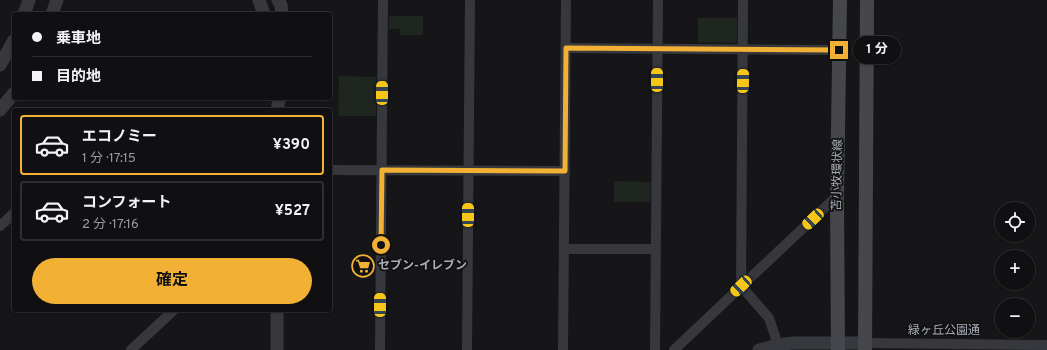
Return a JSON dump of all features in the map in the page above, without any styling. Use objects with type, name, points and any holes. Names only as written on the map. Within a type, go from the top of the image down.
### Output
[{"type":"main road","name":"苫小牧環状線","points":[[838,347],[837,196],[840,0]]},
{"type":"main road","points":[[865,347],[867,0]]},
{"type":"street","points":[[25,12],[29,0]]},
{"type":"street","points":[[53,12],[57,0]]},
{"type":"street","points":[[259,0],[263,12]]},
{"type":"street","points":[[278,0],[281,5],[282,12]]},
{"type":"street","points":[[380,350],[383,0]]},
{"type":"street","points":[[467,350],[470,0]]},
{"type":"street","points":[[563,350],[566,0]]},
{"type":"street","points":[[655,350],[658,0]]},
{"type":"street","points":[[743,0],[741,286],[769,318],[778,344]]},
{"type":"street","points":[[0,65],[12,44]]},
{"type":"street","points":[[566,48],[839,50]]},
{"type":"street","points":[[0,110],[12,95]]},
{"type":"street","points":[[332,170],[565,171]]},
{"type":"street","points":[[674,350],[837,196]]},
{"type":"street","points":[[0,226],[12,215]]},
{"type":"street","points":[[564,249],[656,249]]},
{"type":"street","points":[[131,350],[172,312]]},
{"type":"street","points":[[277,312],[277,350]]},
{"type":"street","points":[[758,350],[778,344],[793,343],[838,347],[865,347]]},
{"type":"street","name":"緑ヶ丘公園通","points":[[865,347],[1047,345]]},
{"type":"shaded area","points":[[389,16],[423,16],[423,35],[400,35],[400,29],[389,29]]},
{"type":"shaded area","points":[[698,18],[737,18],[737,43],[698,42]]},
{"type":"shaded area","points":[[339,76],[376,77],[376,116],[338,116]]},
{"type":"shaded area","points":[[614,181],[651,182],[650,202],[614,202]]},
{"type":"place","name":"セブン-イレブン","points":[[363,266]]},
{"type":"route","points":[[381,245],[382,170],[565,171],[566,48],[839,50]]}]
